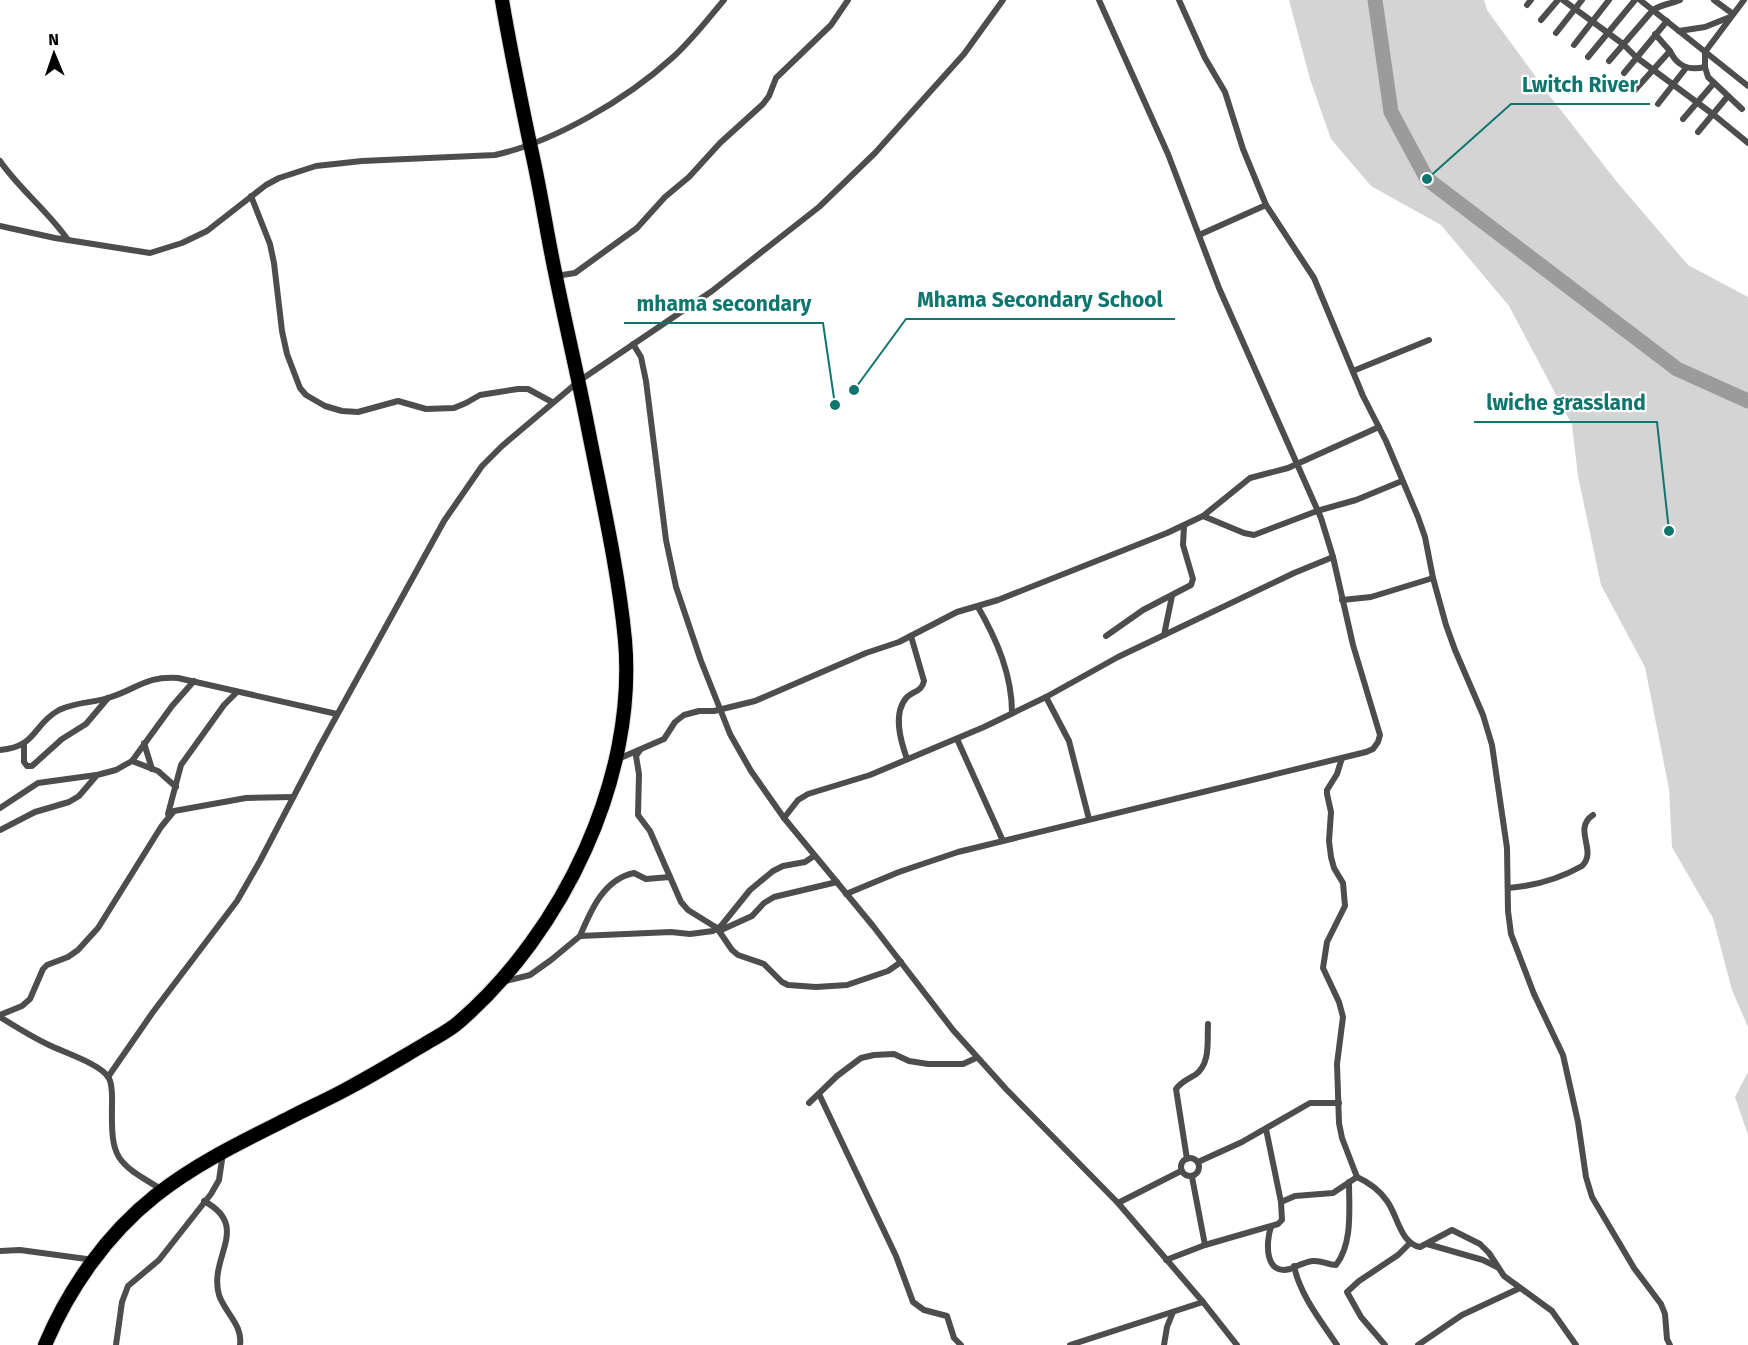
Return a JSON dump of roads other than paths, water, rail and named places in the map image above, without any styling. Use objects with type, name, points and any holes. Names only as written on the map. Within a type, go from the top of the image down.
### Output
[{"type":"main road","points":[[45,1345],[74,1288],[112,1238],[153,1197],[223,1153],[347,1089],[456,1025],[498,983],[537,935],[567,885],[602,812],[617,759],[625,703],[625,642],[611,539],[502,0]]},
{"type":"street","points":[[0,226],[29,234],[140,253],[158,251],[207,231],[251,196],[279,178],[316,166],[362,160],[495,155],[531,146],[565,130],[645,80],[685,46],[724,0]]},
{"type":"street","points":[[556,276],[575,273],[637,228],[665,197],[684,182],[720,143],[763,104],[776,78],[831,25],[848,0]]},
{"type":"street","points":[[108,1077],[153,1011],[237,901],[444,521],[482,466],[552,402],[579,381],[712,291],[833,195],[875,153],[964,54],[1003,0]]},
{"type":"street","points":[[846,894],[926,863],[1003,841],[1089,819],[1178,800],[1373,749],[1380,735],[1353,645],[1333,557],[1317,510],[1219,288],[1168,154],[1099,0]]},
{"type":"street","points":[[1179,0],[1205,58],[1225,92],[1242,149],[1266,205],[1314,278],[1425,537],[1433,578],[1455,650],[1483,715],[1492,745],[1507,848],[1508,911],[1511,934],[1534,994],[1563,1055],[1592,1197],[1634,1268],[1661,1304],[1670,1345]]},
{"type":"street","points":[[1541,20],[1557,0]]},
{"type":"street","points":[[1563,0],[1623,44],[1672,86],[1697,102],[1748,143]]},
{"type":"street","points":[[1556,33],[1582,0]]},
{"type":"street","points":[[1574,45],[1610,0]]},
{"type":"street","points":[[1588,57],[1635,0]]},
{"type":"street","points":[[1640,0],[1748,86]]},
{"type":"street","points":[[1609,61],[1653,10],[1660,5],[1680,0]]},
{"type":"street","points":[[1714,0],[1732,15]]},
{"type":"street","points":[[1742,109],[1708,77],[1705,52],[1744,0]]},
{"type":"street","points":[[1679,31],[1705,27],[1732,15]]},
{"type":"street","points":[[1624,73],[1667,21]]},
{"type":"street","points":[[1655,34],[1670,51],[1675,62],[1686,68],[1705,67]]},
{"type":"street","points":[[1635,90],[1670,51]]},
{"type":"street","points":[[1658,104],[1686,68]]},
{"type":"street","points":[[1683,118],[1714,83]]},
{"type":"street","points":[[1698,132],[1728,96]]},
{"type":"street","points":[[0,160],[14,180],[49,214],[68,240]]},
{"type":"street","points":[[251,196],[270,244],[287,354],[300,388],[306,395],[325,406],[342,411],[358,412],[398,401],[426,409],[454,408],[480,395],[518,389],[528,389],[552,402]]},
{"type":"street","points":[[1199,236],[1266,205]]},
{"type":"street","points":[[1353,371],[1429,340]]},
{"type":"street","points":[[633,344],[640,357],[646,381],[666,540],[675,587],[698,652],[740,754],[784,818],[976,1058],[1118,1203],[1237,1345]]},
{"type":"street","points":[[617,759],[664,739],[675,722],[684,715],[699,711],[721,710],[755,701],[911,636],[957,612],[978,607],[1184,526],[1203,516],[1250,478],[1282,471],[1379,427]]},
{"type":"street","points":[[1203,516],[1254,535],[1317,510],[1356,500],[1402,481]]},
{"type":"street","points":[[1106,636],[1143,610],[1188,588],[1193,582],[1184,545],[1184,526]]},
{"type":"street","points":[[784,818],[798,800],[808,794],[870,775],[957,739],[1046,697],[1118,657],[1294,573],[1333,557]]},
{"type":"street","points":[[1342,600],[1371,597],[1433,578]]},
{"type":"street","points":[[1164,636],[1172,596]]},
{"type":"street","points":[[978,607],[991,631],[1005,666],[1012,698],[1012,713]]},
{"type":"street","points":[[907,759],[899,728],[900,713],[905,700],[922,688],[924,681],[911,636]]},
{"type":"street","points":[[0,750],[24,745],[45,721],[70,705],[108,698],[154,678],[194,681],[337,714]]},
{"type":"street","points":[[0,808],[38,783],[97,775],[116,770],[132,761],[172,706],[194,681]]},
{"type":"street","points":[[0,1016],[22,1006],[30,999],[43,969],[78,950],[98,928],[167,818],[181,765],[224,705],[237,692]]},
{"type":"street","points":[[1046,697],[1069,741],[1089,819]]},
{"type":"street","points":[[24,745],[24,762],[27,766],[32,766],[62,739],[86,724],[108,698]]},
{"type":"street","points":[[957,739],[1003,841]]},
{"type":"street","points":[[144,743],[152,769]]},
{"type":"street","points":[[639,750],[636,756],[639,774],[638,814],[650,831],[684,906],[718,929],[732,951],[764,964],[788,985],[816,987],[847,986],[888,971],[901,962]]},
{"type":"street","points":[[1342,758],[1327,794],[1331,812],[1329,841],[1331,857],[1343,884],[1345,906],[1327,942],[1323,961],[1324,974],[1339,1002],[1343,1017],[1343,1029],[1338,1049],[1339,1124],[1357,1177],[1380,1193],[1410,1243],[1417,1247],[1452,1230],[1480,1244],[1504,1276],[1552,1311],[1576,1345]]},
{"type":"street","points":[[132,761],[152,769],[176,787]]},
{"type":"street","points":[[0,830],[35,812],[69,802],[79,796],[97,775]]},
{"type":"street","points":[[167,818],[178,809],[246,798],[293,797]]},
{"type":"street","points":[[1508,888],[1523,887],[1550,880],[1582,866],[1588,855],[1583,829],[1588,818],[1593,815]]},
{"type":"street","points":[[718,929],[750,890],[773,871],[783,866],[805,862],[814,856]]},
{"type":"street","points":[[498,983],[530,975],[580,936],[597,901],[615,881],[634,873],[646,879],[670,877]]},
{"type":"street","points":[[580,936],[705,933],[752,916],[764,903],[774,897],[837,882]]},
{"type":"street","points":[[0,1016],[50,1046],[82,1059],[108,1077],[112,1089],[111,1125],[117,1157],[132,1172],[164,1190]]},
{"type":"street","points":[[1187,1159],[1176,1089],[1204,1066],[1208,1024]]},
{"type":"street","points":[[809,1103],[849,1065],[861,1058],[894,1053],[909,1062],[963,1064],[976,1058]]},
{"type":"street","points":[[819,1094],[896,1256],[914,1302],[924,1310],[946,1316],[954,1338],[961,1345]]},
{"type":"street","points":[[1198,1162],[1266,1129],[1310,1103],[1339,1103]]},
{"type":"street","points":[[1166,1260],[1205,1245],[1271,1227],[1282,1220],[1281,1202],[1266,1129]]},
{"type":"street","points":[[116,1345],[122,1302],[128,1286],[159,1260],[219,1180],[223,1153]]},
{"type":"street","points":[[1194,1158],[1198,1162],[1199,1171],[1192,1177],[1184,1175],[1181,1171],[1182,1162],[1194,1158]]},
{"type":"street","points":[[1118,1203],[1181,1171]]},
{"type":"street","points":[[1192,1177],[1205,1245]]},
{"type":"street","points":[[1281,1202],[1295,1196],[1333,1193],[1357,1177]]},
{"type":"street","points":[[1271,1227],[1268,1241],[1271,1263],[1280,1269],[1290,1269],[1317,1261],[1332,1266],[1338,1263],[1348,1233],[1349,1182]]},
{"type":"street","points":[[204,1201],[217,1208],[228,1229],[216,1284],[223,1307],[241,1334],[240,1345]]},
{"type":"street","points":[[1385,1345],[1361,1317],[1347,1292],[1359,1281],[1398,1255],[1410,1243]]},
{"type":"street","points":[[1427,1244],[1483,1260],[1498,1267]]},
{"type":"street","points":[[0,1251],[21,1250],[95,1260]]},
{"type":"street","points":[[1294,1266],[1299,1284],[1316,1315],[1337,1345]]},
{"type":"street","points":[[1418,1345],[1462,1315],[1520,1288]]},
{"type":"street","points":[[1070,1345],[1203,1302]]},
{"type":"street","points":[[1164,1345],[1167,1327],[1173,1312]]},
{"type":"waterway","points":[[1375,0],[1391,112],[1427,179],[1677,369],[1748,401]]},
{"type":"place","name":"Lwitch River","points":[[1427,179]]},
{"type":"place","name":"Mhama Secondary School","points":[[854,390]]},
{"type":"place","name":"mhama secondary","points":[[835,405]]},
{"type":"place","name":"lwiche grassland","points":[[1669,531]]}]
